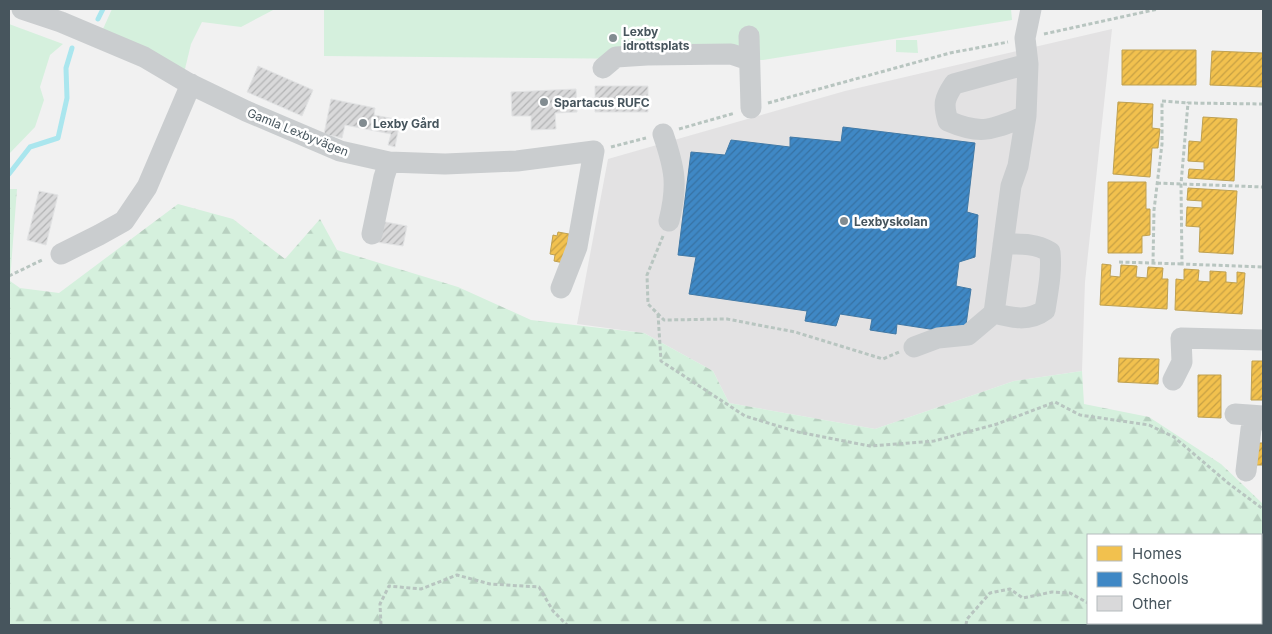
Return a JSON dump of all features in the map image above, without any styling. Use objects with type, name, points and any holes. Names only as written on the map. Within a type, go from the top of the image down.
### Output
[{"type":"street","name":"Gamla Lexbyvägen","points":[[22,9],[61,22],[144,57],[246,112],[340,151],[389,162],[445,164],[517,161],[594,152]]},
{"type":"street","points":[[914,347],[938,338],[968,335],[994,313],[1011,186],[1018,166],[1026,116],[1028,64],[1025,38],[1031,9]]},
{"type":"street","points":[[749,36],[751,108]]},
{"type":"street","points":[[603,68],[616,58],[647,55],[731,54],[749,60]]},
{"type":"street","points":[[1026,116],[990,130],[966,128],[948,121],[944,105],[954,84],[1028,64]]},
{"type":"street","points":[[61,254],[124,221],[147,187],[192,84]]},
{"type":"street","points":[[663,134],[674,170],[675,197],[669,222]]},
{"type":"street","points":[[561,288],[578,247],[594,152]]},
{"type":"street","points":[[372,234],[389,162]]},
{"type":"street","points":[[994,313],[1014,318],[1037,316],[1045,310],[1051,268],[1050,252],[1040,246],[1003,244]]},
{"type":"street","points":[[1173,380],[1182,362],[1181,338],[1263,340]]},
{"type":"street","points":[[1235,414],[1259,416],[1251,429],[1246,471]]},
{"type":"path","points":[[594,152],[950,53],[1158,9]]},
{"type":"path","points":[[1153,263],[1154,210],[1161,151],[1162,101],[1263,104]]},
{"type":"path","points":[[1182,264],[1181,184],[1188,103]]},
{"type":"path","points":[[1157,183],[1263,187]]},
{"type":"path","points":[[669,222],[646,275],[648,304],[664,320],[727,318],[795,332],[883,359],[914,347]]},
{"type":"path","points":[[9,276],[36,262],[61,254]]},
{"type":"path","points":[[1119,262],[1263,267]]},
{"type":"path","points":[[658,314],[661,361],[745,416],[798,432],[870,446],[934,441],[998,424],[1054,402],[1080,415],[1149,425],[1174,437],[1263,509]]},
{"type":"path","points":[[381,625],[380,604],[389,586],[421,589],[457,575],[490,584],[539,587],[553,610],[567,625]]},
{"type":"path","points":[[966,625],[967,618],[990,593],[1010,589],[1023,598],[1052,592],[1070,593],[1087,602]]},
{"type":"shaded area","name":"Lexbyskolan","points":[[1112,29],[1085,282],[1082,371],[1014,381],[875,429],[729,403],[713,371],[644,333],[577,324],[608,159],[845,91]]},
{"type":"green space","points":[[112,9],[275,9],[241,27],[202,22],[191,44],[184,73],[103,29]]},
{"type":"green space","name":"Lexby idrottsplats","points":[[314,9],[1011,9],[1012,20],[763,60],[324,56],[324,10]]},
{"type":"green space","points":[[9,24],[63,44],[50,55],[40,87],[44,100],[35,127],[9,154]]},
{"type":"green space","points":[[896,40],[917,40],[918,53],[896,52]]},
{"type":"green space","points":[[9,189],[17,189],[10,281],[20,288],[59,293],[178,204],[233,219],[285,259],[320,219],[337,250],[458,287],[531,320],[644,333],[713,371],[729,403],[875,429],[1014,381],[1082,371],[1084,404],[1149,417],[1221,464],[1263,504],[1263,625],[9,625]]},
{"type":"building: Homes","points":[[1122,50],[1196,50],[1196,85],[1122,85]]},
{"type":"building: Homes","points":[[1212,51],[1263,53],[1263,87],[1210,85]]},
{"type":"building: Homes","points":[[1118,102],[1153,104],[1152,128],[1160,129],[1158,148],[1152,148],[1150,177],[1113,174]]},
{"type":"building: Homes","points":[[1203,117],[1237,119],[1234,181],[1188,178],[1189,169],[1204,170],[1204,162],[1188,161],[1189,141],[1201,142]]},
{"type":"building: Homes","points":[[1108,182],[1146,182],[1146,209],[1150,209],[1150,235],[1142,236],[1142,253],[1108,253]]},
{"type":"building: Homes","points":[[1188,188],[1237,191],[1233,254],[1199,252],[1200,227],[1186,226],[1187,207],[1202,208],[1202,201],[1187,200]]},
{"type":"building: Homes","points":[[558,232],[569,234],[564,263],[554,261],[555,255],[550,254],[553,235],[557,236]]},
{"type":"building: Homes","points":[[1102,264],[1111,265],[1110,276],[1120,277],[1121,265],[1137,266],[1136,277],[1147,278],[1148,267],[1163,268],[1162,279],[1168,279],[1167,309],[1100,305]]},
{"type":"building: Homes","points":[[1184,269],[1199,270],[1198,281],[1210,282],[1210,271],[1226,272],[1226,282],[1237,283],[1237,272],[1245,273],[1242,314],[1175,310],[1176,279],[1184,280]]},
{"type":"building: Homes","points":[[1119,358],[1159,359],[1158,384],[1118,382]]},
{"type":"building: Homes","points":[[1252,361],[1263,361],[1263,400],[1251,400]]},
{"type":"building: Homes","points":[[1198,375],[1221,375],[1221,418],[1198,417]]},
{"type":"building: Homes","points":[[1258,443],[1263,443],[1263,465],[1256,465]]},
{"type":"building: Schools","points":[[843,127],[975,143],[967,212],[978,215],[975,257],[959,262],[956,286],[971,289],[965,332],[943,331],[897,324],[896,334],[870,330],[872,319],[840,314],[836,326],[805,321],[807,311],[689,294],[696,257],[678,255],[691,152],[725,155],[731,140],[790,147],[790,137],[841,142]]},
{"type":"building: Other","points":[[258,66],[313,90],[302,116],[247,92]]},
{"type":"building: Other","points":[[595,86],[648,86],[648,112],[595,112]]},
{"type":"building: Other","name":"Spartacus RUFC","points":[[576,89],[577,112],[555,113],[556,129],[531,130],[531,116],[512,116],[511,92]]},
{"type":"building: Other","name":"Lexby Gård","points":[[331,99],[375,108],[374,115],[400,120],[395,147],[388,145],[391,134],[345,125],[342,138],[324,134]]},
{"type":"building: Other","points":[[39,191],[58,195],[46,245],[27,240]]},
{"type":"building: Other","points":[[380,221],[407,226],[403,246],[376,242]]},
{"type":"waterway","points":[[98,19],[103,9]]},
{"type":"waterway","points":[[9,174],[30,147],[58,138],[67,98],[66,68],[72,48]]},
{"type":"place","name":"Lexby idrottsplats","points":[[613,38]]},
{"type":"place","name":"Spartacus RUFC","points":[[544,102]]},
{"type":"place","name":"Lexby Gård","points":[[363,123]]},
{"type":"place","name":"Lexbyskolan","points":[[844,221]]}]
